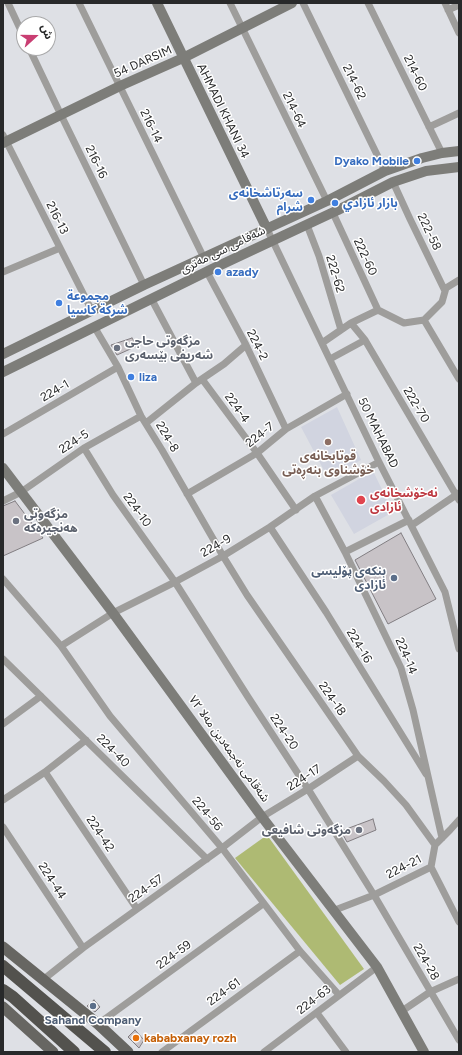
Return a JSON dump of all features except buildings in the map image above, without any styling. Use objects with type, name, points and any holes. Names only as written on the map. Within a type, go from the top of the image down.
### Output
[{"type":"highway","points":[[3,966],[105,1052]]},
{"type":"highway","points":[[3,990],[13,997],[74,1052]]},
{"type":"main road","name":"AHMADI KHANI 34","points":[[157,3],[267,229]]},
{"type":"main road","name":"54 DARSIM","points":[[4,140],[183,58],[292,3]]},
{"type":"main road","name":"شەقامی سی مەتری","points":[[3,354],[144,285],[327,201],[386,171],[422,158],[459,151]]},
{"type":"main road","name":"شەقامی سی مەتری","points":[[3,372],[393,182],[426,170],[458,170]]},
{"type":"main road","name":"شەقامی نەجمەدین مەلا ٧٢","points":[[3,468],[113,613],[262,817],[335,910],[377,967],[424,1052]]},
{"type":"main road","points":[[3,947],[98,1024],[128,1052]]},
{"type":"main road","points":[[3,1007],[53,1052]]},
{"type":"street","points":[[8,3],[16,20]]},
{"type":"street","name":"216-14","points":[[79,3],[204,258]]},
{"type":"street","name":"214-64","points":[[230,3],[327,201]]},
{"type":"street","name":"214-62","points":[[303,3],[386,171]]},
{"type":"street","name":"214-60","points":[[368,3],[442,153]]},
{"type":"street","points":[[445,3],[459,33]]},
{"type":"street","points":[[448,10],[459,5]]},
{"type":"street","name":"216-16","points":[[33,56],[144,285]]},
{"type":"street","points":[[429,127],[459,113]]},
{"type":"street","name":"216-13","points":[[4,140],[92,311]]},
{"type":"street","name":"222-58","points":[[393,182],[445,291]]},
{"type":"street","name":"222-60","points":[[332,213],[378,310]]},
{"type":"street","name":"222-62","points":[[307,225],[319,256],[341,330]]},
{"type":"street","name":"50 MAHABAD","points":[[267,229],[379,462],[445,592],[459,649]]},
{"type":"street","points":[[3,272],[60,248]]},
{"type":"street","name":"224-2","points":[[207,272],[246,345],[286,429]]},
{"type":"street","points":[[322,343],[351,323],[378,310],[404,323],[424,320],[442,302],[446,288],[459,280]]},
{"type":"street","name":"224-4","points":[[152,300],[199,381],[257,453],[296,510]]},
{"type":"street","points":[[424,320],[459,379]]},
{"type":"street","name":"222-70","points":[[351,323],[364,340],[458,496]]},
{"type":"street","name":"224-8","points":[[95,328],[118,367],[141,416],[223,556]]},
{"type":"street","points":[[330,359],[364,340]]},
{"type":"street","points":[[146,424],[199,381],[224,364],[246,345]]},
{"type":"street","name":"224-1","points":[[3,434],[118,367]]},
{"type":"street","name":"224-7","points":[[187,494],[257,453],[286,429],[347,394]]},
{"type":"street","name":"224-5","points":[[3,501],[21,492],[84,448],[141,416]]},
{"type":"street","name":"224-10","points":[[84,448],[113,495],[176,582]]},
{"type":"street","name":"224-9","points":[[61,646],[113,613],[176,582],[223,556],[316,496],[379,462]]},
{"type":"street","name":"224-14","points":[[316,496],[401,668],[413,710],[442,838]]},
{"type":"street","points":[[345,552],[410,523],[458,496]]},
{"type":"street","name":"224-16","points":[[270,527],[326,612],[428,778]]},
{"type":"street","name":"224-18","points":[[223,556],[281,646],[358,756],[406,805],[435,845]]},
{"type":"street","name":"224-56","points":[[3,579],[61,646],[110,716],[222,848],[300,951],[339,995]]},
{"type":"street","name":"224-20","points":[[176,582],[374,895]]},
{"type":"street","name":"224-40","points":[[3,659],[207,859]]},
{"type":"street","points":[[3,724],[41,696]]},
{"type":"street","points":[[3,800],[45,772],[86,740]]},
{"type":"street","name":"224-17","points":[[262,817],[358,756]]},
{"type":"street","name":"224-42","points":[[45,772],[137,909]]},
{"type":"street","name":"224-57","points":[[44,980],[82,948],[207,859],[262,817]]},
{"type":"street","points":[[435,845],[459,820]]},
{"type":"street","name":"224-44","points":[[3,827],[82,948]]},
{"type":"street","name":"224-21","points":[[335,910],[374,895],[431,867],[435,845]]},
{"type":"street","points":[[431,867],[459,922]]},
{"type":"street","name":"224-28","points":[[374,895],[459,1040]]},
{"type":"street","name":"224-59","points":[[98,1024],[263,904]]},
{"type":"street","name":"224-61","points":[[162,1052],[300,951]]},
{"type":"street","name":"224-63","points":[[267,1051],[377,967]]},
{"type":"street","points":[[402,1011],[430,992],[459,979]]},
{"type":"street","points":[[317,1013],[346,1052]]},
{"type":"shaded area","points":[[337,407],[361,460],[328,478],[301,427]]},
{"type":"shaded area","points":[[373,471],[393,512],[354,534],[331,495]]},
{"type":"green space","points":[[267,835],[364,969],[340,985],[235,858]]},
{"type":"place","name":"Dyako Mobile","points":[[417,161]]},
{"type":"place","name":"سە‌رتاشخانە‌ی شرام","points":[[311,200]]},
{"type":"place","name":"بازار ئازادي","points":[[335,203]]},
{"type":"place","name":"azady","points":[[218,272]]},
{"type":"place","name":"مجموعة شرکة کاسیا","points":[[59,303]]},
{"type":"place","name":"مزگەوتی حاجی شەریفی بێسەری","points":[[117,348]]},
{"type":"place","name":"liza","points":[[131,377]]},
{"type":"place","name":"قوتابخانەی خۆشناوی بنەڕەتی","points":[[328,442]]},
{"type":"place","name":"نەخۆشخانەی ئازادی","points":[[361,500]]},
{"type":"place","name":"مزگەوتی ھەنجیرەکە","points":[[16,521]]},
{"type":"place","name":"بنکەی پۆلیسی ئازادی","points":[[394,578]]},
{"type":"place","name":"مزگەوتی شافیعی","points":[[359,830]]},
{"type":"place","name":"Sahand Company","points":[[93,1006]]},
{"type":"place","name":"kababxanay rozh","points":[[136,1038]]}]
